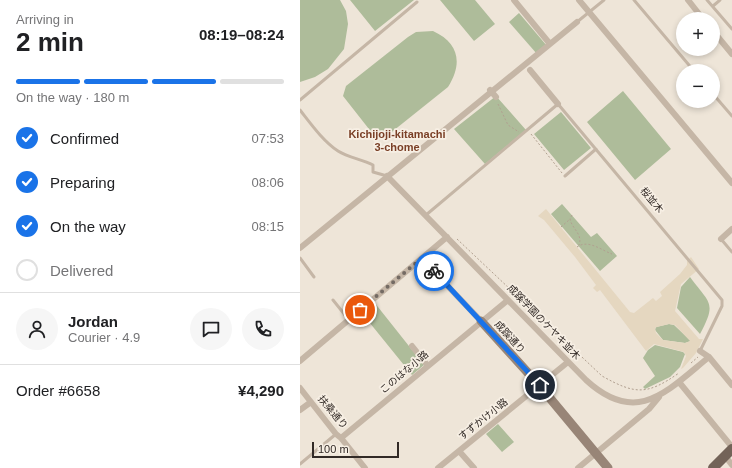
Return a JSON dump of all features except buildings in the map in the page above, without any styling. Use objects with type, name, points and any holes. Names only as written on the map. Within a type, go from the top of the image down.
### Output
[{"type":"main road","points":[[713,468],[730,451]]},
{"type":"street","points":[[514,0],[550,44]]},
{"type":"street","points":[[579,0],[732,183]]},
{"type":"street","points":[[688,0],[697,12]]},
{"type":"street","points":[[300,248],[577,22]]},
{"type":"street","points":[[720,39],[732,54]]},
{"type":"street","name":"桜並木","points":[[530,70],[558,104]]},
{"type":"street","points":[[490,90],[496,97]]},
{"type":"street","name":"成蹊学園のケヤキ並木","points":[[387,176],[568,362],[594,387],[611,398],[624,403],[640,402],[658,396],[679,382],[709,357]]},
{"type":"street","points":[[721,239],[732,229]]},
{"type":"street","points":[[300,361],[447,237]]},
{"type":"street","points":[[422,258],[481,321]]},
{"type":"street","name":"このはな小路","points":[[338,436],[428,366],[508,300]]},
{"type":"street","name":"成蹊通り","points":[[481,321],[540,385],[595,453]]},
{"type":"street","points":[[412,346],[428,366]]},
{"type":"street","points":[[700,351],[709,357],[732,385]]},
{"type":"street","name":"すずかけ小路","points":[[438,468],[568,362]]},
{"type":"street","points":[[679,382],[730,451],[732,465]]},
{"type":"street","name":"扶桑通り","points":[[300,388],[365,468]]},
{"type":"street","points":[[578,468],[649,409],[658,396]]},
{"type":"street","points":[[300,410],[311,402]]},
{"type":"street","points":[[459,451],[474,468]]},
{"type":"street","points":[[595,453],[608,468]]},
{"type":"lane","points":[[577,22],[604,0]]},
{"type":"lane","points":[[634,0],[688,64]]},
{"type":"lane","points":[[707,0],[732,29]]},
{"type":"lane","points":[[713,6],[720,0]]},
{"type":"lane","points":[[300,100],[417,2]]},
{"type":"lane","points":[[720,102],[732,116]]},
{"type":"lane","points":[[425,215],[558,104]]},
{"type":"lane","name":"桜並木","points":[[558,104],[722,300],[722,306],[700,351]]},
{"type":"lane","points":[[300,110],[317,132],[338,151],[350,157],[368,162],[373,165],[373,172],[387,176]]},
{"type":"lane","points":[[565,176],[596,149]]},
{"type":"lane","points":[[721,239],[732,252]]},
{"type":"lane","points":[[300,258],[314,277]]},
{"type":"lane","points":[[333,300],[349,320]]},
{"type":"lane","points":[[300,464],[338,436]]},
{"type":"path","points":[[496,97],[498,106],[508,125],[523,134]]},
{"type":"path","points":[[528,130],[565,176]]},
{"type":"path","points":[[561,227],[570,219],[572,215]]},
{"type":"path","points":[[570,219],[571,224],[579,235],[580,242],[577,247]]},
{"type":"path","points":[[457,239],[602,376],[616,384],[645,391],[666,382],[684,370]]},
{"type":"path","points":[[578,245],[591,244],[612,254]]},
{"type":"path","points":[[689,365],[699,356],[700,351]]},
{"type":"green space","points":[[300,0],[340,0],[346,11],[348,24],[344,49],[328,69],[315,77],[300,82]]},
{"type":"green space","points":[[350,0],[414,0],[375,31]]},
{"type":"green space","points":[[440,0],[475,0],[495,24],[474,41]]},
{"type":"green space","points":[[519,13],[547,46],[537,54],[509,22]]},
{"type":"green space","points":[[433,31],[448,41],[456,54],[456,70],[453,78],[448,87],[388,135],[381,138],[376,138],[343,96],[346,86],[408,37],[416,32]]},
{"type":"green space","points":[[623,91],[671,149],[635,180],[587,122]]},
{"type":"green space","points":[[496,96],[526,130],[485,164],[454,129]]},
{"type":"green space","points":[[561,112],[591,148],[564,170],[534,134]]},
{"type":"green space","points":[[562,204],[591,237],[597,233],[617,256],[600,271],[551,214]]},
{"type":"green space","points":[[690,277],[706,298],[710,309],[700,334],[677,308],[681,287]]},
{"type":"green space","points":[[374,302],[424,365],[412,375],[361,312]]},
{"type":"green space","points":[[669,324],[674,325],[691,341],[685,343],[663,340],[655,330],[656,327]]},
{"type":"green space","points":[[655,345],[683,352],[685,354],[680,367],[670,377],[645,389],[643,387],[655,376],[643,358],[648,350]]},
{"type":"green space","points":[[498,424],[514,442],[502,452],[486,434]]},
{"type":"shaded area","points":[[546,209],[630,312],[634,313],[653,298],[656,301],[662,296],[660,292],[680,274],[691,257],[699,269],[681,284],[675,311],[699,339],[703,339],[696,353],[683,368],[681,369],[686,356],[684,352],[654,344],[646,351],[600,290],[597,292],[593,288],[596,285],[575,257],[544,220],[538,216]],"holes":[[[669,324],[675,325],[690,341],[685,343],[663,340],[656,333],[655,328],[657,327]]]},
{"type":"way so far","points":[[360,310],[422,258],[434,271]]},
{"type":"district","name":"Kichijoji-kitamachi 3-chome","points":[[397,140]]},
{"type":"route","points":[[434,271],[540,385]]}]
